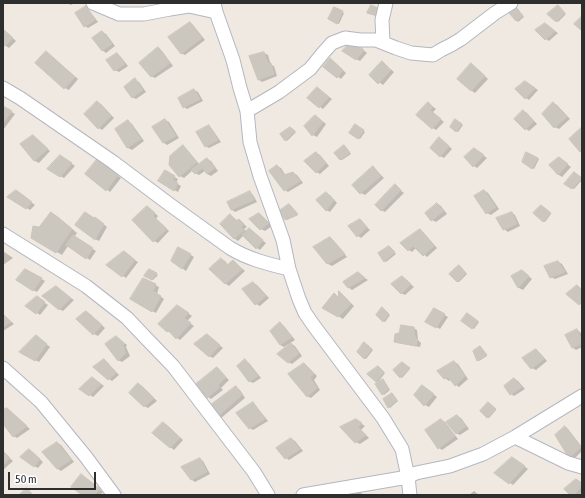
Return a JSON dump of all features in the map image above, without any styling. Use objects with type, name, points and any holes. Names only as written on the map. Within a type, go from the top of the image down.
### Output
[{"type":"street","points":[[93,3],[119,14],[144,14],[172,6],[215,8],[247,111],[250,142],[260,176],[283,240],[289,269],[299,299],[305,313],[383,418],[402,449],[410,495]]},
{"type":"street","points":[[383,42],[382,20],[386,3]]},
{"type":"street","points":[[247,111],[279,92],[310,69],[332,44],[345,38],[376,40],[412,53],[433,55],[456,42],[511,3]]},
{"type":"street","points":[[3,88],[113,162],[230,248],[252,258],[289,269]]},
{"type":"street","points":[[3,234],[86,286],[126,318],[173,366],[254,472],[268,495]]},
{"type":"street","points":[[3,368],[41,402],[86,457],[114,495]]},
{"type":"street","points":[[303,495],[408,477],[416,472],[450,466],[483,454],[515,437],[582,396]]},
{"type":"street","points":[[515,437],[568,463],[582,467]]},
{"type":"building","points":[[371,5],[380,9],[377,16],[367,13]]},
{"type":"building","points":[[558,5],[565,13],[556,22],[547,14]]},
{"type":"building","points":[[86,6],[95,20],[84,27],[75,13]]},
{"type":"building","points":[[334,7],[343,11],[337,24],[328,19]]},
{"type":"building","points":[[516,7],[523,16],[516,21],[509,13]]},
{"type":"building","points":[[582,16],[582,31],[574,24]]},
{"type":"building","points":[[190,22],[202,38],[181,54],[168,37]]},
{"type":"building","points":[[545,23],[555,31],[545,40],[535,30]]},
{"type":"building","points":[[3,29],[13,38],[5,46],[3,45]]},
{"type":"building","points":[[102,31],[112,44],[102,51],[92,38]]},
{"type":"building","points":[[352,41],[364,50],[356,60],[342,51]]},
{"type":"building","points":[[158,47],[170,63],[151,77],[139,63]]},
{"type":"building","points":[[46,51],[75,77],[64,89],[35,63]]},
{"type":"building","points":[[264,52],[268,63],[271,63],[274,74],[258,80],[249,56]]},
{"type":"building","points":[[117,53],[125,64],[114,71],[106,60]]},
{"type":"building","points":[[330,58],[343,70],[337,78],[323,67]]},
{"type":"building","points":[[382,61],[391,70],[378,84],[369,75]]},
{"type":"building","points":[[471,63],[485,76],[471,91],[457,79]]},
{"type":"building","points":[[135,78],[143,90],[132,98],[124,87]]},
{"type":"building","points":[[525,81],[535,88],[525,99],[515,89]]},
{"type":"building","points":[[317,87],[329,97],[319,108],[307,98]]},
{"type":"building","points":[[194,89],[200,99],[183,108],[178,98]]},
{"type":"building","points":[[97,101],[111,116],[98,129],[84,114]]},
{"type":"building","points":[[428,102],[433,107],[430,110],[441,119],[432,129],[416,115]]},
{"type":"building","points":[[553,102],[567,117],[554,128],[542,114]]},
{"type":"building","points":[[3,106],[12,111],[3,123]]},
{"type":"building","points":[[523,110],[534,121],[525,130],[514,119]]},
{"type":"building","points":[[315,115],[323,122],[312,136],[304,126]]},
{"type":"building","points":[[165,119],[176,136],[163,143],[152,127]]},
{"type":"building","points":[[455,119],[462,124],[456,132],[450,127]]},
{"type":"building","points":[[128,120],[141,139],[127,148],[115,129]]},
{"type":"building","points":[[355,124],[364,130],[358,139],[349,133]]},
{"type":"building","points":[[209,125],[218,140],[205,147],[196,132]]},
{"type":"building","points":[[290,127],[295,131],[285,141],[280,134]]},
{"type":"building","points":[[582,127],[582,150],[580,152],[569,139]]},
{"type":"building","points":[[33,135],[48,149],[34,161],[20,144]]},
{"type":"building","points":[[439,137],[449,146],[440,157],[430,148]]},
{"type":"building","points":[[183,145],[197,162],[179,177],[169,165],[170,156]]},
{"type":"building","points":[[344,145],[350,153],[340,160],[334,153]]},
{"type":"building","points":[[474,148],[484,155],[473,167],[464,157]]},
{"type":"building","points":[[316,152],[326,163],[316,173],[304,161]]},
{"type":"building","points":[[526,152],[538,158],[532,169],[522,162]]},
{"type":"building","points":[[60,155],[72,163],[60,177],[47,169]]},
{"type":"building","points":[[99,157],[118,175],[106,191],[85,174]]},
{"type":"building","points":[[559,157],[568,164],[558,175],[549,165]]},
{"type":"building","points":[[207,158],[215,168],[207,174],[202,168],[195,174],[191,170]]},
{"type":"building","points":[[277,165],[284,175],[293,172],[300,181],[284,191],[269,171]]},
{"type":"building","points":[[373,166],[381,176],[360,194],[352,185]]},
{"type":"building","points":[[165,170],[175,176],[173,180],[178,183],[174,191],[158,181]]},
{"type":"building","points":[[574,172],[582,178],[572,189],[564,184]]},
{"type":"building","points":[[395,184],[401,190],[381,211],[375,205]]},
{"type":"building","points":[[16,190],[32,202],[26,209],[7,197]]},
{"type":"building","points":[[484,190],[496,207],[486,214],[474,196]]},
{"type":"building","points":[[250,191],[254,200],[231,210],[227,202]]},
{"type":"building","points":[[326,192],[334,200],[326,211],[316,200]]},
{"type":"building","points":[[437,203],[444,211],[431,221],[425,213]]},
{"type":"building","points":[[289,204],[298,214],[285,220],[279,211]]},
{"type":"building","points":[[541,205],[551,213],[543,222],[533,213]]},
{"type":"building","points":[[147,206],[155,213],[153,216],[167,229],[153,242],[132,220]]},
{"type":"building","points":[[51,212],[72,229],[56,253],[31,238],[33,226],[39,227]]},
{"type":"building","points":[[85,212],[104,224],[95,240],[75,225]]},
{"type":"building","points":[[512,212],[517,224],[503,230],[496,218]]},
{"type":"building","points":[[259,213],[269,223],[260,230],[249,219]]},
{"type":"building","points":[[230,214],[236,221],[239,219],[244,224],[241,227],[244,230],[234,239],[220,224]]},
{"type":"building","points":[[360,219],[367,227],[357,237],[348,226]]},
{"type":"building","points":[[249,228],[263,240],[256,249],[242,235]]},
{"type":"building","points":[[420,229],[434,246],[423,256],[413,246],[408,251],[400,243]]},
{"type":"building","points":[[73,235],[93,248],[86,259],[66,245]]},
{"type":"building","points":[[330,237],[345,254],[327,264],[313,247]]},
{"type":"building","points":[[389,246],[395,252],[384,262],[378,253]]},
{"type":"building","points":[[178,247],[191,254],[182,269],[171,261]]},
{"type":"building","points":[[124,251],[135,260],[122,277],[106,265]]},
{"type":"building","points":[[221,258],[227,265],[233,260],[242,269],[225,284],[209,269]]},
{"type":"building","points":[[558,261],[565,272],[550,278],[544,266]]},
{"type":"building","points":[[459,265],[466,273],[457,282],[449,274]]},
{"type":"building","points":[[25,269],[42,278],[33,291],[16,280]]},
{"type":"building","points":[[149,269],[157,273],[152,280],[144,276]]},
{"type":"building","points":[[522,270],[529,276],[518,288],[511,276]]},
{"type":"building","points":[[358,272],[365,278],[348,288],[343,282]]},
{"type":"building","points":[[402,276],[411,284],[401,294],[391,284]]},
{"type":"building","points":[[143,278],[156,284],[153,291],[161,296],[152,312],[130,299]]},
{"type":"building","points":[[253,282],[266,296],[255,305],[242,289]]},
{"type":"building","points":[[577,285],[582,290],[582,302],[579,305],[566,294]]},
{"type":"building","points":[[56,286],[71,298],[59,310],[42,296]]},
{"type":"building","points":[[339,291],[351,304],[338,317],[322,308],[334,293],[338,297]]},
{"type":"building","points":[[37,296],[45,302],[36,314],[25,306]]},
{"type":"building","points":[[177,305],[189,313],[184,318],[191,323],[176,339],[168,330],[167,332],[158,324]]},
{"type":"building","points":[[382,307],[389,314],[383,322],[376,315]]},
{"type":"building","points":[[434,308],[445,314],[436,328],[425,322]]},
{"type":"building","points":[[86,311],[102,325],[93,335],[76,319]]},
{"type":"building","points":[[467,313],[478,321],[472,329],[461,321]]},
{"type":"building","points":[[3,314],[11,322],[3,327]]},
{"type":"building","points":[[280,322],[292,337],[280,345],[270,331]]},
{"type":"building","points":[[401,325],[414,327],[415,337],[418,340],[416,346],[394,342],[395,334],[399,333]]},
{"type":"building","points":[[577,329],[582,344],[572,348],[565,335]]},
{"type":"building","points":[[207,334],[220,345],[209,357],[194,344]]},
{"type":"building","points":[[36,335],[47,344],[35,361],[19,352]]},
{"type":"building","points":[[116,336],[124,343],[123,345],[126,353],[118,361],[105,344]]},
{"type":"building","points":[[364,342],[372,349],[364,359],[357,352]]},
{"type":"building","points":[[291,343],[299,353],[288,363],[277,354]]},
{"type":"building","points":[[480,346],[487,355],[477,361],[473,351]]},
{"type":"building","points":[[536,349],[544,359],[531,369],[522,358]]},
{"type":"building","points":[[104,359],[116,373],[108,380],[93,367]]},
{"type":"building","points":[[245,359],[258,376],[249,382],[237,366]]},
{"type":"building","points":[[454,361],[465,376],[455,386],[448,377],[444,379],[437,371]]},
{"type":"building","points":[[402,362],[410,368],[400,378],[393,370]]},
{"type":"building","points":[[304,363],[314,374],[310,377],[317,388],[307,397],[288,374]]},
{"type":"building","points":[[378,366],[384,372],[376,382],[367,374]]},
{"type":"building","points":[[217,367],[226,377],[218,385],[220,387],[207,398],[196,384]]},
{"type":"building","points":[[92,377],[101,384],[89,396],[79,389]]},
{"type":"building","points":[[514,378],[522,387],[510,395],[504,386]]},
{"type":"building","points":[[383,379],[389,389],[382,395],[375,384]]},
{"type":"building","points":[[138,383],[154,398],[144,407],[129,393]]},
{"type":"building","points":[[422,385],[434,394],[424,406],[414,395]]},
{"type":"building","points":[[236,386],[242,395],[216,418],[208,407]]},
{"type":"building","points":[[392,393],[397,400],[388,408],[383,399]]},
{"type":"building","points":[[253,402],[265,419],[249,429],[236,413]]},
{"type":"building","points":[[488,402],[496,409],[487,418],[480,411]]},
{"type":"building","points":[[7,408],[27,426],[13,437],[3,424],[3,410]]},
{"type":"building","points":[[457,415],[466,426],[456,434],[446,422]]},
{"type":"building","points":[[356,419],[362,423],[358,427],[366,435],[355,443],[340,427]]},
{"type":"building","points":[[441,419],[455,436],[438,449],[425,430]]},
{"type":"building","points":[[163,422],[180,438],[170,448],[152,433]]},
{"type":"building","points":[[565,426],[581,447],[569,458],[555,435]]},
{"type":"building","points":[[291,438],[300,449],[285,459],[276,448]]},
{"type":"building","points":[[57,442],[71,460],[57,469],[42,452]]},
{"type":"building","points":[[29,449],[40,459],[34,467],[20,457]]},
{"type":"building","points":[[3,451],[10,458],[3,465]]},
{"type":"building","points":[[512,457],[525,466],[509,484],[494,473]]},
{"type":"building","points":[[200,458],[207,472],[191,480],[181,467]]},
{"type":"building","points":[[81,474],[100,489],[94,495],[82,495],[71,487]]},
{"type":"building","points":[[576,479],[582,483],[582,486],[574,495],[570,495],[564,489]]},
{"type":"building","points":[[27,488],[33,495],[19,495]]}]
